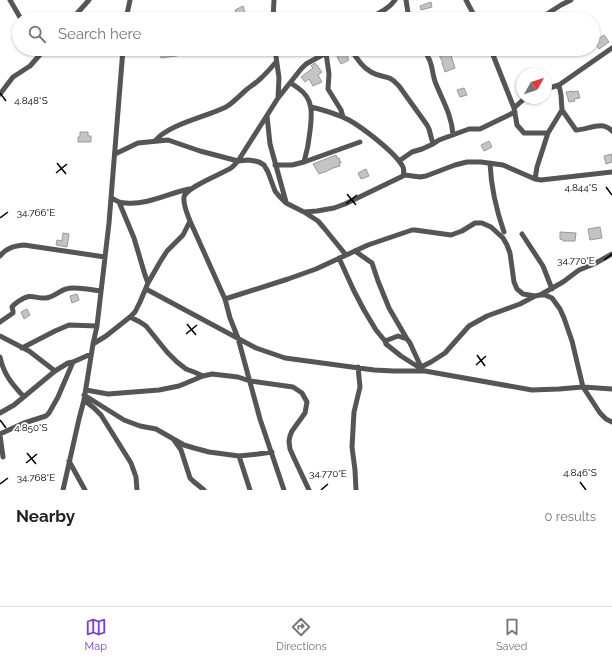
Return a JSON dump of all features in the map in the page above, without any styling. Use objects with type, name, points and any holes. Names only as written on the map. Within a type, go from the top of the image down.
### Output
[{"type":"street","points":[[10,0],[17,12]]},
{"type":"street","points":[[78,12],[89,0]]},
{"type":"street","points":[[127,12],[130,0]]},
{"type":"street","points":[[273,12],[274,0]]},
{"type":"street","points":[[381,12],[395,0]]},
{"type":"street","points":[[406,0],[408,12]]},
{"type":"street","points":[[466,0],[472,12]]},
{"type":"street","points":[[550,12],[571,0]]},
{"type":"street","points":[[552,88],[559,85],[612,48]]},
{"type":"street","points":[[0,94],[13,77],[30,66],[39,56]]},
{"type":"street","points":[[63,490],[85,395],[97,326],[112,198],[122,56]]},
{"type":"street","points":[[276,56],[278,98]]},
{"type":"street","points":[[284,490],[260,419],[238,338],[230,318],[225,299],[190,221],[184,206],[184,199],[187,192],[231,168],[238,161],[278,98],[301,69],[306,64],[320,56]]},
{"type":"street","points":[[328,56],[328,90],[341,110],[343,117]]},
{"type":"street","points":[[356,56],[367,70],[395,81],[427,125],[432,144]]},
{"type":"street","points":[[428,56],[436,83],[448,110],[453,127],[453,135]]},
{"type":"street","points":[[493,56],[514,110],[517,124],[524,133],[548,133]]},
{"type":"street","points":[[155,141],[163,133],[232,103],[245,90],[260,79],[276,62]]},
{"type":"street","points":[[290,84],[303,92],[311,107],[312,115],[308,149],[304,162]]},
{"type":"street","points":[[559,85],[562,110],[576,130],[596,126],[606,127],[612,131]]},
{"type":"street","points":[[399,161],[412,152],[422,149],[439,140],[469,129],[480,129],[514,110],[520,104]]},
{"type":"street","points":[[311,107],[343,117],[377,139],[399,161],[404,170],[402,176]]},
{"type":"street","points":[[536,179],[537,167],[548,133],[562,110]]},
{"type":"street","points":[[267,116],[270,144],[286,203]]},
{"type":"street","points":[[115,154],[135,144],[168,140],[200,151],[238,161],[255,160],[264,166],[276,190],[286,203],[310,215],[324,228],[346,255]]},
{"type":"street","points":[[275,165],[292,165],[304,162],[360,142]]},
{"type":"street","points":[[304,212],[321,211],[345,204],[402,176],[426,176],[467,162],[490,163],[507,166],[541,180],[612,172]]},
{"type":"street","points":[[490,163],[493,197],[504,232]]},
{"type":"street","points":[[112,198],[119,202],[140,203],[193,188]]},
{"type":"street","points":[[119,202],[138,250],[148,283]]},
{"type":"street","points":[[93,344],[106,336],[135,312],[148,283],[167,251],[182,235],[190,221]]},
{"type":"street","points":[[225,299],[288,280],[382,240],[412,230],[450,235],[473,224],[482,223],[491,227],[503,238],[507,245],[510,253],[514,282],[517,289],[523,294],[538,296],[545,295],[552,298],[558,305],[572,341],[583,387],[600,413],[612,422]]},
{"type":"street","points":[[522,234],[542,266],[552,289]]},
{"type":"street","points":[[0,256],[10,248],[24,245],[105,257]]},
{"type":"street","points":[[355,251],[372,263],[389,308],[410,343],[422,369]]},
{"type":"street","points":[[422,369],[445,353],[469,326],[487,316],[520,304],[552,289],[579,270],[612,254]]},
{"type":"street","points":[[339,258],[364,310],[386,344],[393,351],[422,369]]},
{"type":"street","points":[[0,322],[13,313],[14,311],[12,307],[14,304],[26,296],[46,298],[73,288],[100,291]]},
{"type":"street","points":[[146,289],[256,348],[285,358],[374,370],[394,371],[422,369],[532,390],[583,387],[612,389]]},
{"type":"street","points":[[130,317],[146,326],[177,362],[186,369],[203,376]]},
{"type":"street","points":[[22,348],[69,325],[97,326]]},
{"type":"street","points":[[0,336],[29,351],[55,371]]},
{"type":"street","points":[[385,341],[398,336],[407,339]]},
{"type":"street","points":[[0,351],[3,368],[6,375],[24,397]]},
{"type":"street","points":[[0,413],[14,405],[55,371],[68,363],[91,354]]},
{"type":"street","points":[[3,457],[0,434],[24,423],[46,416],[58,397],[73,362]]},
{"type":"street","points":[[356,490],[352,447],[354,412],[360,387],[358,367]]},
{"type":"street","points":[[85,395],[159,390],[179,386],[212,374],[238,377],[250,382],[293,387],[304,396],[307,402],[305,413],[290,436],[290,449],[310,490]]},
{"type":"street","points":[[85,395],[124,420],[140,426],[156,429],[184,445],[202,451],[239,456],[272,452]]},
{"type":"street","points":[[85,395],[101,415],[131,463],[135,473],[137,490]]},
{"type":"street","points":[[173,439],[181,450],[190,478],[204,490]]},
{"type":"street","points":[[239,456],[250,490]]},
{"type":"street","points":[[69,461],[85,490]]},
{"type":"building","points":[[431,2],[432,7],[421,10],[420,6]]},
{"type":"building","points":[[243,6],[245,12],[236,12],[235,10]]},
{"type":"building","points":[[604,35],[609,42],[600,48],[600,38]]},
{"type":"building","points":[[161,56],[176,56],[161,58]]},
{"type":"building","points":[[347,56],[349,60],[341,64],[337,57]]},
{"type":"building","points":[[440,56],[451,56],[455,68],[445,72]]},
{"type":"building","points":[[315,63],[322,72],[318,75],[322,82],[313,86],[309,79],[305,82],[301,77],[313,68],[311,66]]},
{"type":"building","points":[[464,88],[467,95],[460,97],[457,90]]},
{"type":"building","points":[[578,91],[580,98],[569,102],[566,92]]},
{"type":"building","points":[[80,132],[88,132],[88,136],[91,136],[91,142],[78,142]]},
{"type":"building","points":[[489,141],[492,147],[484,151],[481,145]]},
{"type":"building","points":[[612,154],[612,162],[606,164],[604,156]]},
{"type":"building","points":[[336,155],[341,163],[339,163],[340,166],[319,174],[313,164]]},
{"type":"building","points":[[366,169],[369,176],[361,179],[358,173]]},
{"type":"building","points":[[600,227],[602,238],[590,240],[588,229]]},
{"type":"building","points":[[560,232],[576,233],[575,241],[563,241],[560,239]]},
{"type":"building","points":[[63,233],[69,234],[67,247],[56,245],[57,240],[62,241]]},
{"type":"building","points":[[77,294],[79,300],[72,303],[70,296]]},
{"type":"building","points":[[27,309],[30,315],[24,319],[21,312]]}]
